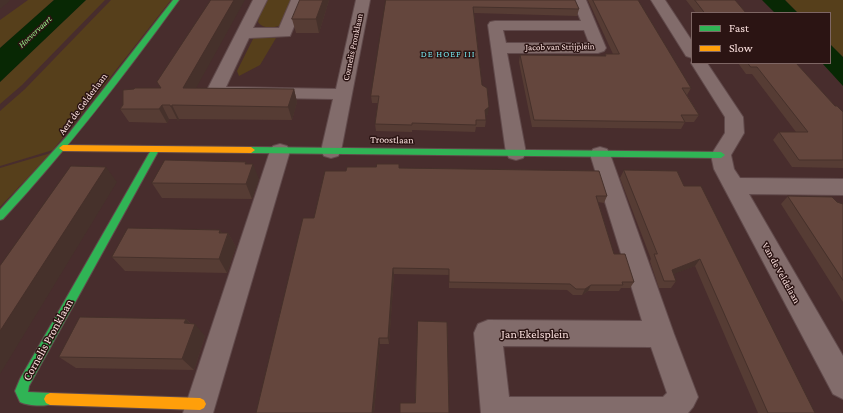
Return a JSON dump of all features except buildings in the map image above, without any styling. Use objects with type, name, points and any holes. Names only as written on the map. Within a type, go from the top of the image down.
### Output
[{"type":"street","name":"Aert de Gelderlaan","points":[[0,216],[20,197],[63,148],[176,0]]},
{"type":"street","name":"Cornelis Pronklaan","points":[[260,0],[215,92],[343,94]]},
{"type":"street","points":[[244,33],[285,33],[298,0]]},
{"type":"street","name":"Cornelis Pronklaan","points":[[331,151],[363,0]]},
{"type":"street","name":"Jacob van Strijplein","points":[[500,48],[598,48],[579,0]]},
{"type":"street","points":[[658,0],[691,51]]},
{"type":"street","name":"Jacob van Strijplein","points":[[516,153],[500,48],[495,25],[590,26]]},
{"type":"street","points":[[699,64],[734,117],[736,125],[734,135],[721,155]]},
{"type":"street","name":"Troostlaan","points":[[63,148],[721,155]]},
{"type":"street","name":"Cornelis Pronklaan","points":[[155,150],[24,383],[21,391],[24,398],[199,409],[280,151]]},
{"type":"street","name":"Jan Ekelsplein","points":[[600,154],[683,398],[669,412],[496,413],[488,333],[660,334]]},
{"type":"street","name":"Van de Veldelaan","points":[[721,155],[724,169],[732,186],[836,360],[843,384]]},
{"type":"street","points":[[732,186],[843,187]]},
{"type":"shaded area","points":[[28,0],[54,0],[0,48],[0,20]]},
{"type":"shaded area","points":[[86,0],[105,0],[22,85],[0,104],[0,82]]},
{"type":"shaded area","points":[[111,0],[171,0],[53,150],[0,166],[0,111],[25,89]]},
{"type":"shaded area","points":[[267,0],[295,0],[292,8],[279,26],[265,27],[258,22]]},
{"type":"shaded area","points":[[785,0],[843,0],[843,57],[831,45],[831,12],[797,12]]},
{"type":"shaded area","points":[[254,37],[276,38],[260,65],[239,76],[237,71]]},
{"type":"shaded area","points":[[51,153],[0,207],[0,168]]},
{"type":"water","name":"Hoevervaart","points":[[54,0],[86,0],[0,82],[0,48]]},
{"type":"water","points":[[762,0],[785,0],[797,12],[774,12]]},
{"type":"water","points":[[831,45],[843,57],[843,86],[823,64],[831,64]]},
{"type":"traffic: fast","points":[[0,216],[24,191],[69,138],[176,0]]},
{"type":"traffic: fast","points":[[50,399],[24,398],[21,391],[24,383],[155,150]]},
{"type":"traffic: fast","points":[[251,150],[721,155]]},
{"type":"traffic: slow","points":[[63,148],[251,150]]},
{"type":"traffic: slow","points":[[50,399],[200,404]]},
{"type":"district","name":"DE HOEF III","points":[[448,54]]}]
